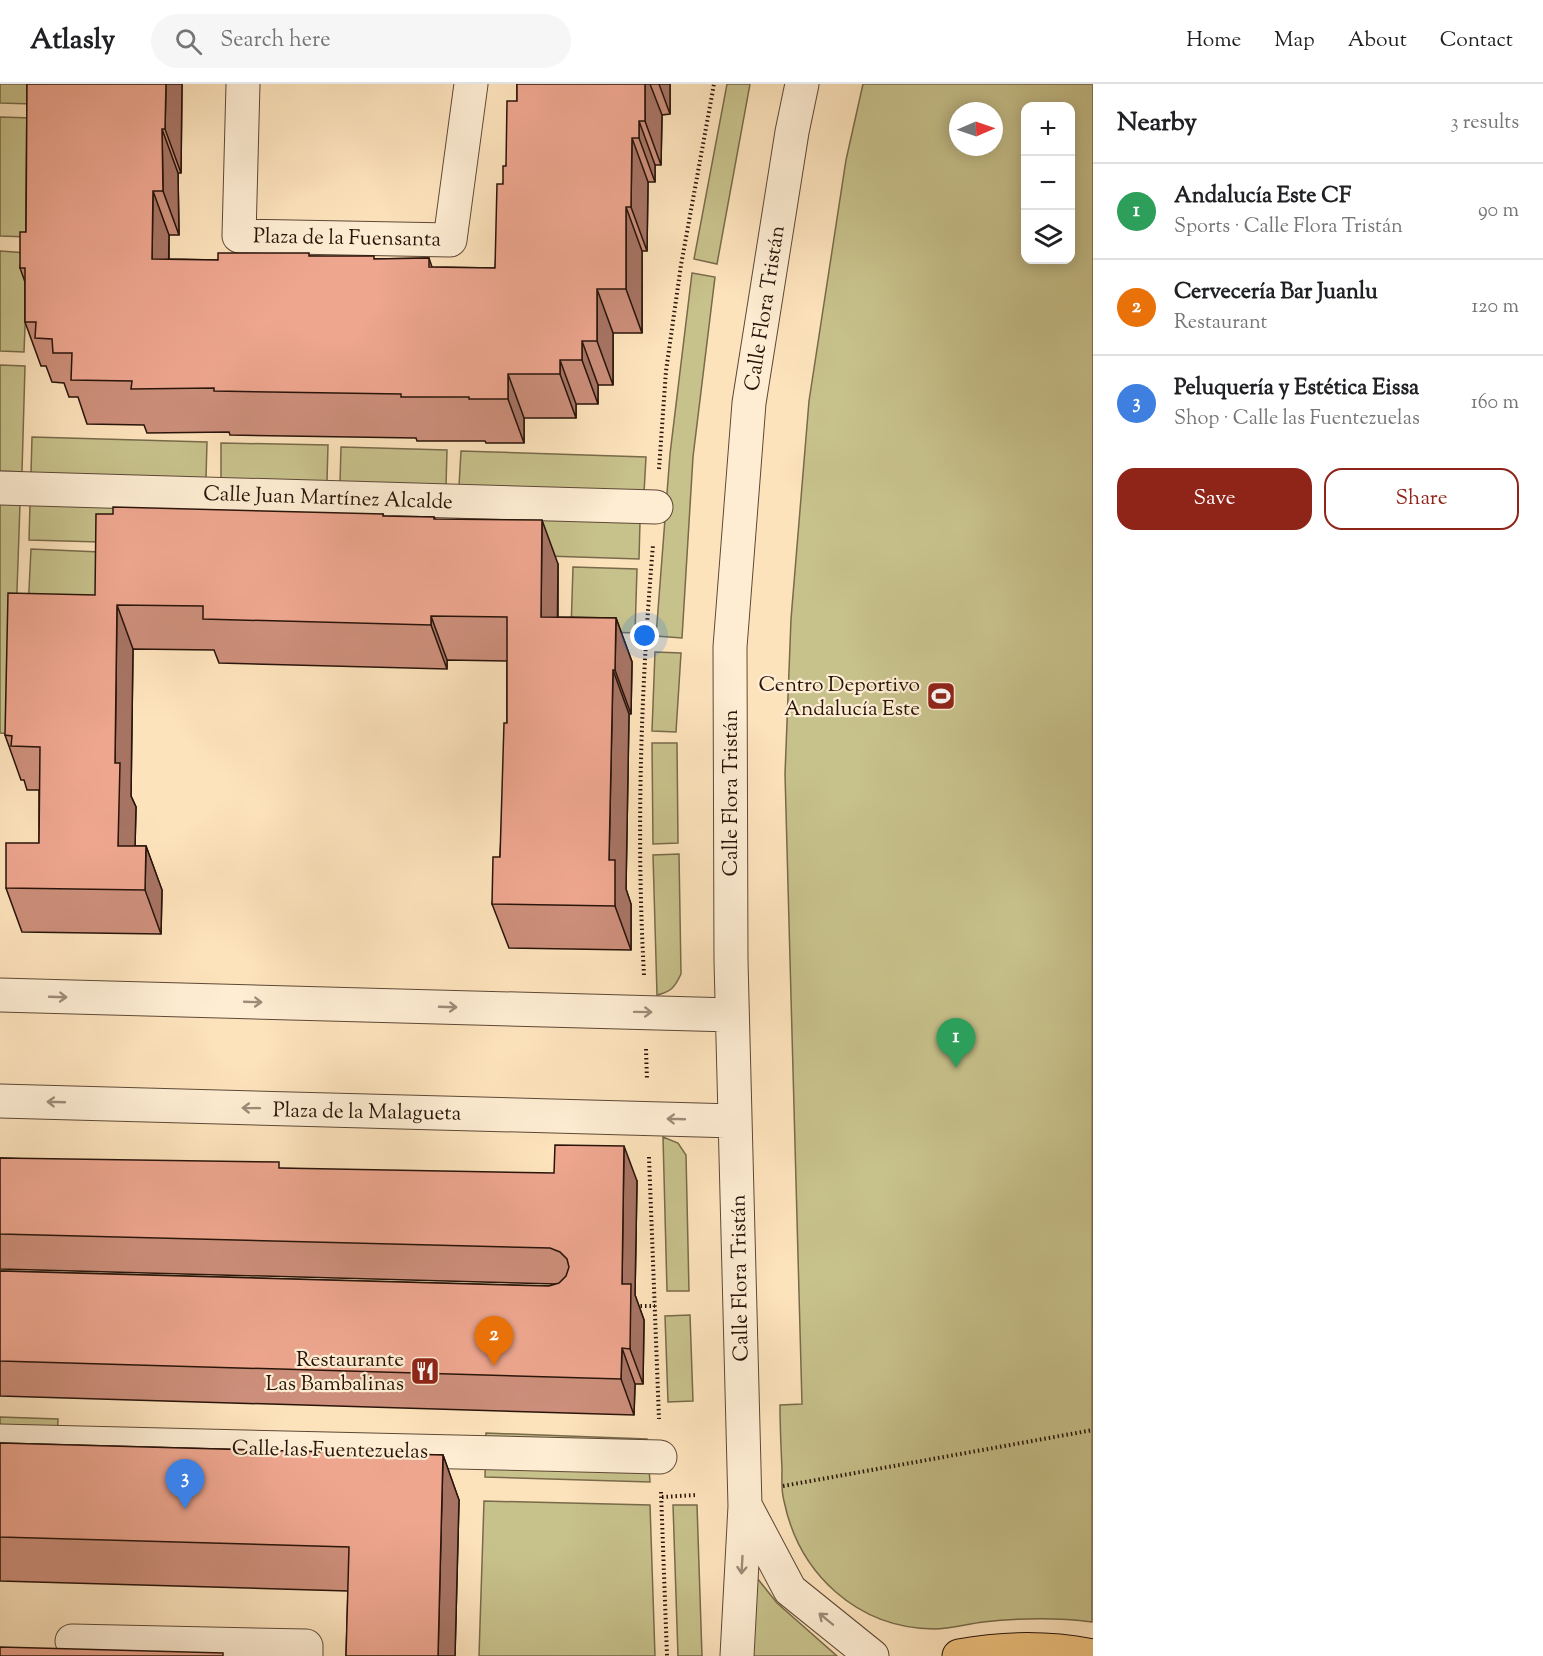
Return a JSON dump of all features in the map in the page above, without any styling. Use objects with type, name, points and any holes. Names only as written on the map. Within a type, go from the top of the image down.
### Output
[{"type":"main road","points":[[959,1656],[1015,1649],[1069,1651],[1092,1656]]},
{"type":"street","name":"Plaza de la Fuensanta","points":[[243,84],[239,236],[450,240],[471,84]]},
{"type":"street","name":"Calle Flora Tristán","points":[[737,1656],[745,1506],[732,1015],[730,647],[749,403],[790,144],[802,84]]},
{"type":"street","name":"Calle Juan Martínez Alcalde","points":[[0,488],[656,507]]},
{"type":"street","points":[[0,995],[732,1015]]},
{"type":"street","name":"Plaza de la Malagueta","points":[[0,1101],[735,1121]]},
{"type":"street","name":"Calle las Fuentezuelas","points":[[0,1442],[660,1457]]},
{"type":"street","name":"Calle Flora Tristán","points":[[745,1506],[790,1590],[872,1656]]},
{"type":"street","points":[[72,1641],[306,1646],[306,1656]]},
{"type":"path","points":[[668,1656],[640,906],[644,654],[666,371],[681,265],[714,84]]},
{"type":"path","points":[[635,1306],[655,1306]]},
{"type":"path","points":[[783,1486],[1093,1430]]},
{"type":"path","points":[[661,1497],[696,1495]]},
{"type":"shaded area","points":[[0,84],[34,84],[33,104],[0,103]]},
{"type":"shaded area","points":[[727,84],[750,84],[717,264],[694,259]]},
{"type":"shaded area","name":"Centro Deportivo Andalucía Este","points":[[863,84],[1093,84],[1092,1622],[1065,1619],[1024,1619],[934,1629],[906,1626],[880,1619],[857,1607],[836,1592],[818,1573],[803,1552],[783,1497],[780,1405],[802,1404],[785,774],[791,619],[809,401],[846,160]]},
{"type":"shaded area","points":[[0,117],[32,118],[29,237],[0,236]]},
{"type":"shaded area","points":[[0,251],[28,253],[24,352],[0,351]]},
{"type":"shaded area","points":[[692,273],[715,277],[693,457],[682,638],[656,636],[670,454]]},
{"type":"shaded area","points":[[0,365],[25,366],[22,472],[0,471]]},
{"type":"shaded area","points":[[32,437],[207,442],[206,478],[31,473]]},
{"type":"shaded area","points":[[221,443],[328,445],[327,482],[221,480]]},
{"type":"shaded area","points":[[341,447],[447,450],[446,486],[340,483]]},
{"type":"shaded area","points":[[461,451],[646,457],[644,493],[459,486]]},
{"type":"shaded area","points":[[0,503],[20,504],[12,734],[0,733]]},
{"type":"shaded area","points":[[30,504],[206,509],[205,545],[29,540]]},
{"type":"shaded area","points":[[458,516],[640,522],[639,559],[456,553]]},
{"type":"shaded area","points":[[31,549],[100,552],[98,612],[28,610]]},
{"type":"shaded area","points":[[573,567],[637,569],[635,633],[571,631]]},
{"type":"shaded area","points":[[655,652],[681,653],[676,732],[652,731]]},
{"type":"shaded area","points":[[652,743],[677,743],[678,843],[653,844]]},
{"type":"shaded area","points":[[679,854],[681,974],[672,988],[657,995],[653,855]]},
{"type":"shaded area","points":[[663,1137],[678,1143],[686,1155],[689,1291],[667,1291]]},
{"type":"shaded area","points":[[690,1315],[693,1401],[668,1402],[665,1316]]},
{"type":"shaded area","points":[[0,1417],[58,1419],[56,1464],[0,1462]]},
{"type":"shaded area","points":[[486,1433],[647,1439],[650,1482],[485,1477]]},
{"type":"shaded area","points":[[484,1501],[650,1505],[655,1656],[479,1656]]},
{"type":"shaded area","points":[[673,1505],[697,1505],[702,1656],[678,1656]]},
{"type":"shaded area","points":[[757,1578],[777,1603],[837,1656],[751,1656]]},
{"type":"building","points":[[27,84],[166,84],[165,129],[162,129],[163,191],[153,191],[152,259],[218,260],[218,253],[309,253],[309,256],[374,256],[374,259],[429,258],[429,267],[495,268],[497,184],[503,184],[503,166],[506,166],[507,101],[517,101],[517,84],[645,84],[645,121],[639,121],[639,138],[632,138],[631,207],[626,207],[626,289],[597,289],[597,341],[582,341],[582,360],[560,360],[560,374],[508,374],[508,399],[401,397],[401,394],[214,391],[214,388],[131,389],[132,381],[71,380],[72,353],[53,353],[52,339],[35,338],[36,322],[25,322],[25,268],[20,268],[20,232],[26,232]]},
{"type":"building","points":[[113,507],[383,514],[383,516],[434,517],[434,519],[542,520],[541,617],[616,618],[609,860],[615,860],[615,906],[492,904],[493,857],[500,857],[504,723],[507,723],[507,617],[431,616],[431,625],[203,619],[203,606],[117,605],[115,763],[120,763],[118,846],[146,846],[145,890],[6,888],[6,843],[39,843],[40,747],[11,746],[12,736],[5,735],[8,593],[95,595],[96,514],[113,514]]},
{"type":"building","points":[[555,1145],[624,1146],[622,1284],[631,1284],[630,1349],[622,1348],[621,1379],[0,1361],[0,1271],[549,1286],[559,1283],[566,1276],[569,1267],[567,1259],[560,1252],[550,1248],[0,1234],[0,1158],[279,1162],[279,1168],[554,1173]]},
{"type":"building","points":[[0,1443],[443,1455],[438,1656],[346,1656],[349,1547],[0,1537]]},
{"type":"building","points":[[0,1647],[223,1653],[223,1656],[0,1656]]},
{"type":"place","name":"Centro Deportivo Andalucía Este","points":[[941,696]]},
{"type":"place","name":"Andalucía Este CF","points":[[956,1068]]},
{"type":"place","name":"Cervecería Bar Juanlu","points":[[494,1366]]},
{"type":"place","name":"Restaurante Las Bambalinas","points":[[425,1371]]},
{"type":"place","name":"Peluquería y Estética Eissa","points":[[185,1509]]}]
